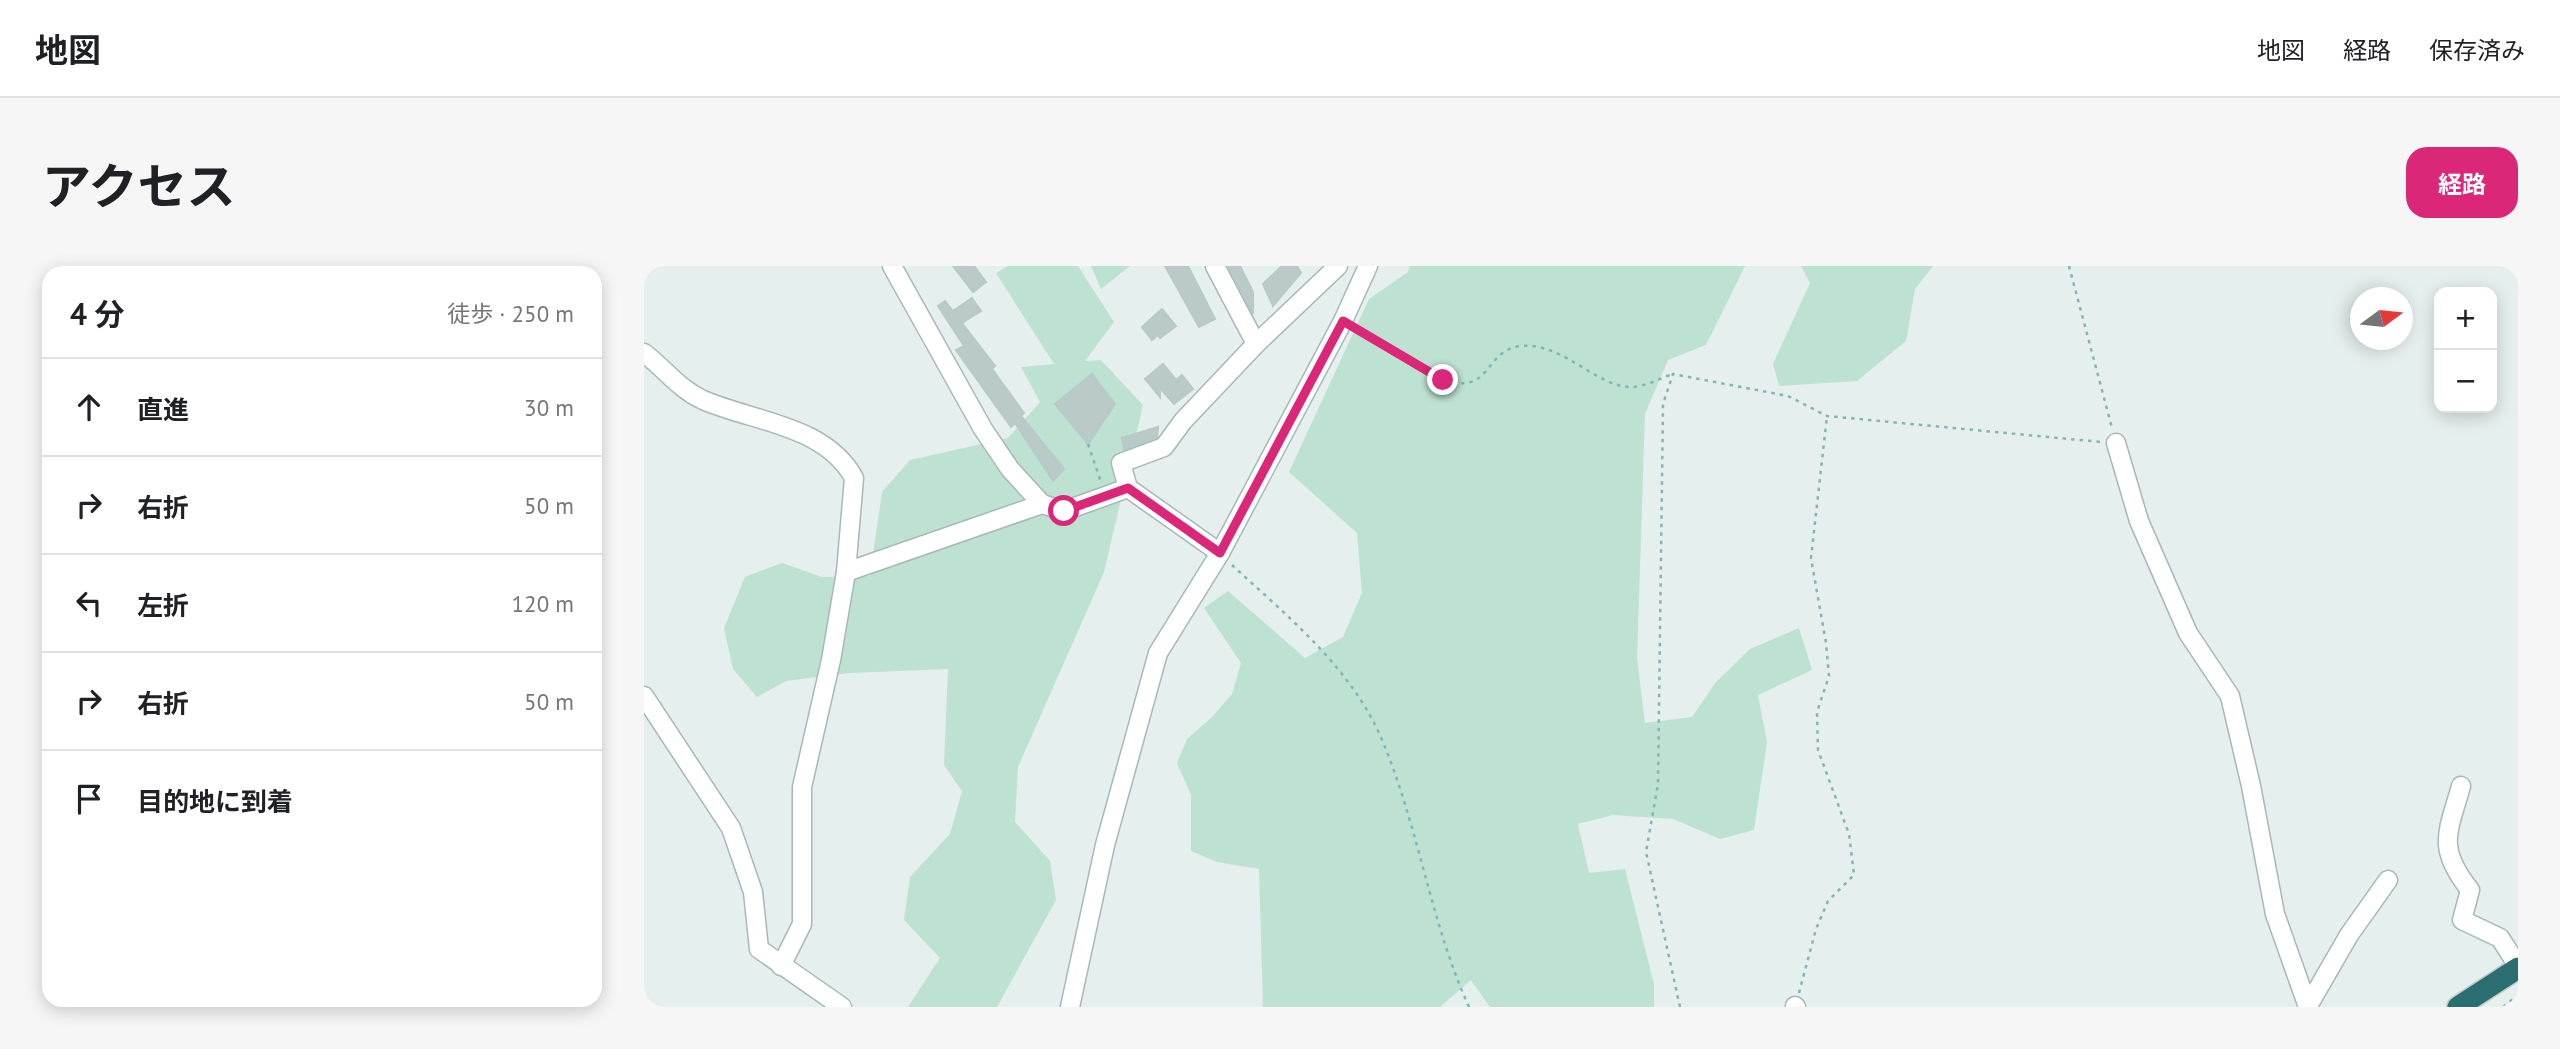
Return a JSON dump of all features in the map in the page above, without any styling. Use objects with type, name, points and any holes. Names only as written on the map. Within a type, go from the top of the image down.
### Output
[{"type":"highway","points":[[2458,1007],[2518,967]]},
{"type":"street","points":[[893,266],[983,429],[1017,477],[1042,505],[1064,511],[1128,488]]},
{"type":"street","points":[[1215,266],[1256,344]]},
{"type":"street","points":[[1220,553],[1128,488],[1121,463],[1164,447],[1183,421],[1256,344],[1338,266]]},
{"type":"street","points":[[1070,1007],[1105,845],[1158,653],[1220,553],[1343,321],[1368,266]]},
{"type":"street","points":[[644,353],[662,366],[679,387],[703,400],[807,435],[834,452],[849,467],[854,478],[846,572],[831,660],[802,787],[802,924],[781,966]]},
{"type":"street","points":[[2116,443],[2139,521],[2188,633],[2230,696],[2251,786],[2275,914],[2308,1007]]},
{"type":"street","points":[[846,572],[1042,505]]},
{"type":"street","points":[[644,696],[731,828],[753,891],[759,949],[842,1007]]},
{"type":"street","points":[[2461,786],[2446,841],[2454,870],[2469,890],[2462,920],[2500,938],[2518,967]]},
{"type":"street","points":[[2308,1007],[2350,934],[2388,880]]},
{"type":"path","points":[[1343,321],[1443,380],[1458,385],[1472,383],[1497,358],[1515,347],[1537,346],[1568,358],[1605,380],[1632,387],[1673,374],[1788,396],[1827,416],[2116,443],[2069,266]]},
{"type":"path","points":[[1673,374],[1662,404],[1658,784],[1646,852],[1679,1007]]},
{"type":"path","points":[[1796,1006],[1816,929],[1828,901],[1854,875],[1849,834],[1818,750],[1817,712],[1829,676],[1811,558],[1827,416]]},
{"type":"path","points":[[1088,444],[1105,495]]},
{"type":"path","points":[[1220,553],[1325,651],[1354,691],[1378,732],[1413,831],[1456,979],[1469,1007]]},
{"type":"path","points":[[2503,1007],[2518,995]]},
{"type":"green space","points":[[1008,266],[1078,266],[1114,322],[1085,361],[1101,360],[1143,405],[1104,572],[1018,767],[1015,822],[1050,861],[1056,900],[997,1007],[908,1007],[940,958],[904,920],[910,877],[950,834],[962,791],[944,765],[948,669],[850,673],[786,681],[757,697],[733,669],[724,628],[745,577],[782,563],[822,577],[870,576],[882,492],[910,460],[1008,438],[1040,402],[1021,367],[1054,364],[996,273]]},
{"type":"green space","points":[[1091,266],[1130,266],[1101,289]]},
{"type":"green space","points":[[1410,266],[1745,266],[1706,345],[1668,360],[1645,414],[1637,658],[1645,723],[1692,717],[1716,682],[1750,649],[1799,628],[1812,670],[1758,695],[1767,742],[1754,830],[1720,839],[1673,819],[1613,815],[1578,824],[1589,873],[1625,869],[1654,984],[1654,1007],[1490,1007],[1471,980],[1440,1007],[1263,1007],[1259,869],[1217,862],[1191,851],[1191,795],[1177,763],[1187,739],[1212,717],[1232,694],[1241,663],[1204,608],[1228,591],[1305,658],[1343,637],[1362,593],[1357,533],[1289,472],[1369,299],[1408,272]]},
{"type":"green space","points":[[1801,266],[1933,266],[1915,289],[1906,341],[1857,381],[1779,386],[1773,364],[1810,283]]},
{"type":"building","points":[[953,266],[974,266],[986,282],[973,292]]},
{"type":"building","points":[[1165,266],[1188,266],[1215,319],[1199,327]]},
{"type":"building","points":[[1228,266],[1240,266],[1253,292],[1253,314]]},
{"type":"building","points":[[1282,266],[1297,266],[1301,273],[1273,306],[1263,284]]},
{"type":"building","points":[[972,298],[981,311],[962,323],[995,366],[992,369],[1024,413],[1021,416],[1064,469],[1053,481],[1015,423],[1011,427],[956,350],[964,346],[938,306],[945,301],[953,311]]},
{"type":"building","points":[[1162,309],[1176,326],[1160,338],[1158,335],[1152,340],[1142,327]]},
{"type":"building","points":[[1163,364],[1176,380],[1182,375],[1193,389],[1174,404],[1160,388],[1160,397],[1145,379]]},
{"type":"building","points":[[1092,374],[1115,404],[1088,444],[1055,404]]},
{"type":"building","points":[[1158,427],[1157,438],[1124,450],[1122,438]]},
{"type":"route","points":[[1064,511],[1128,488],[1220,553],[1343,321],[1443,380]]}]
